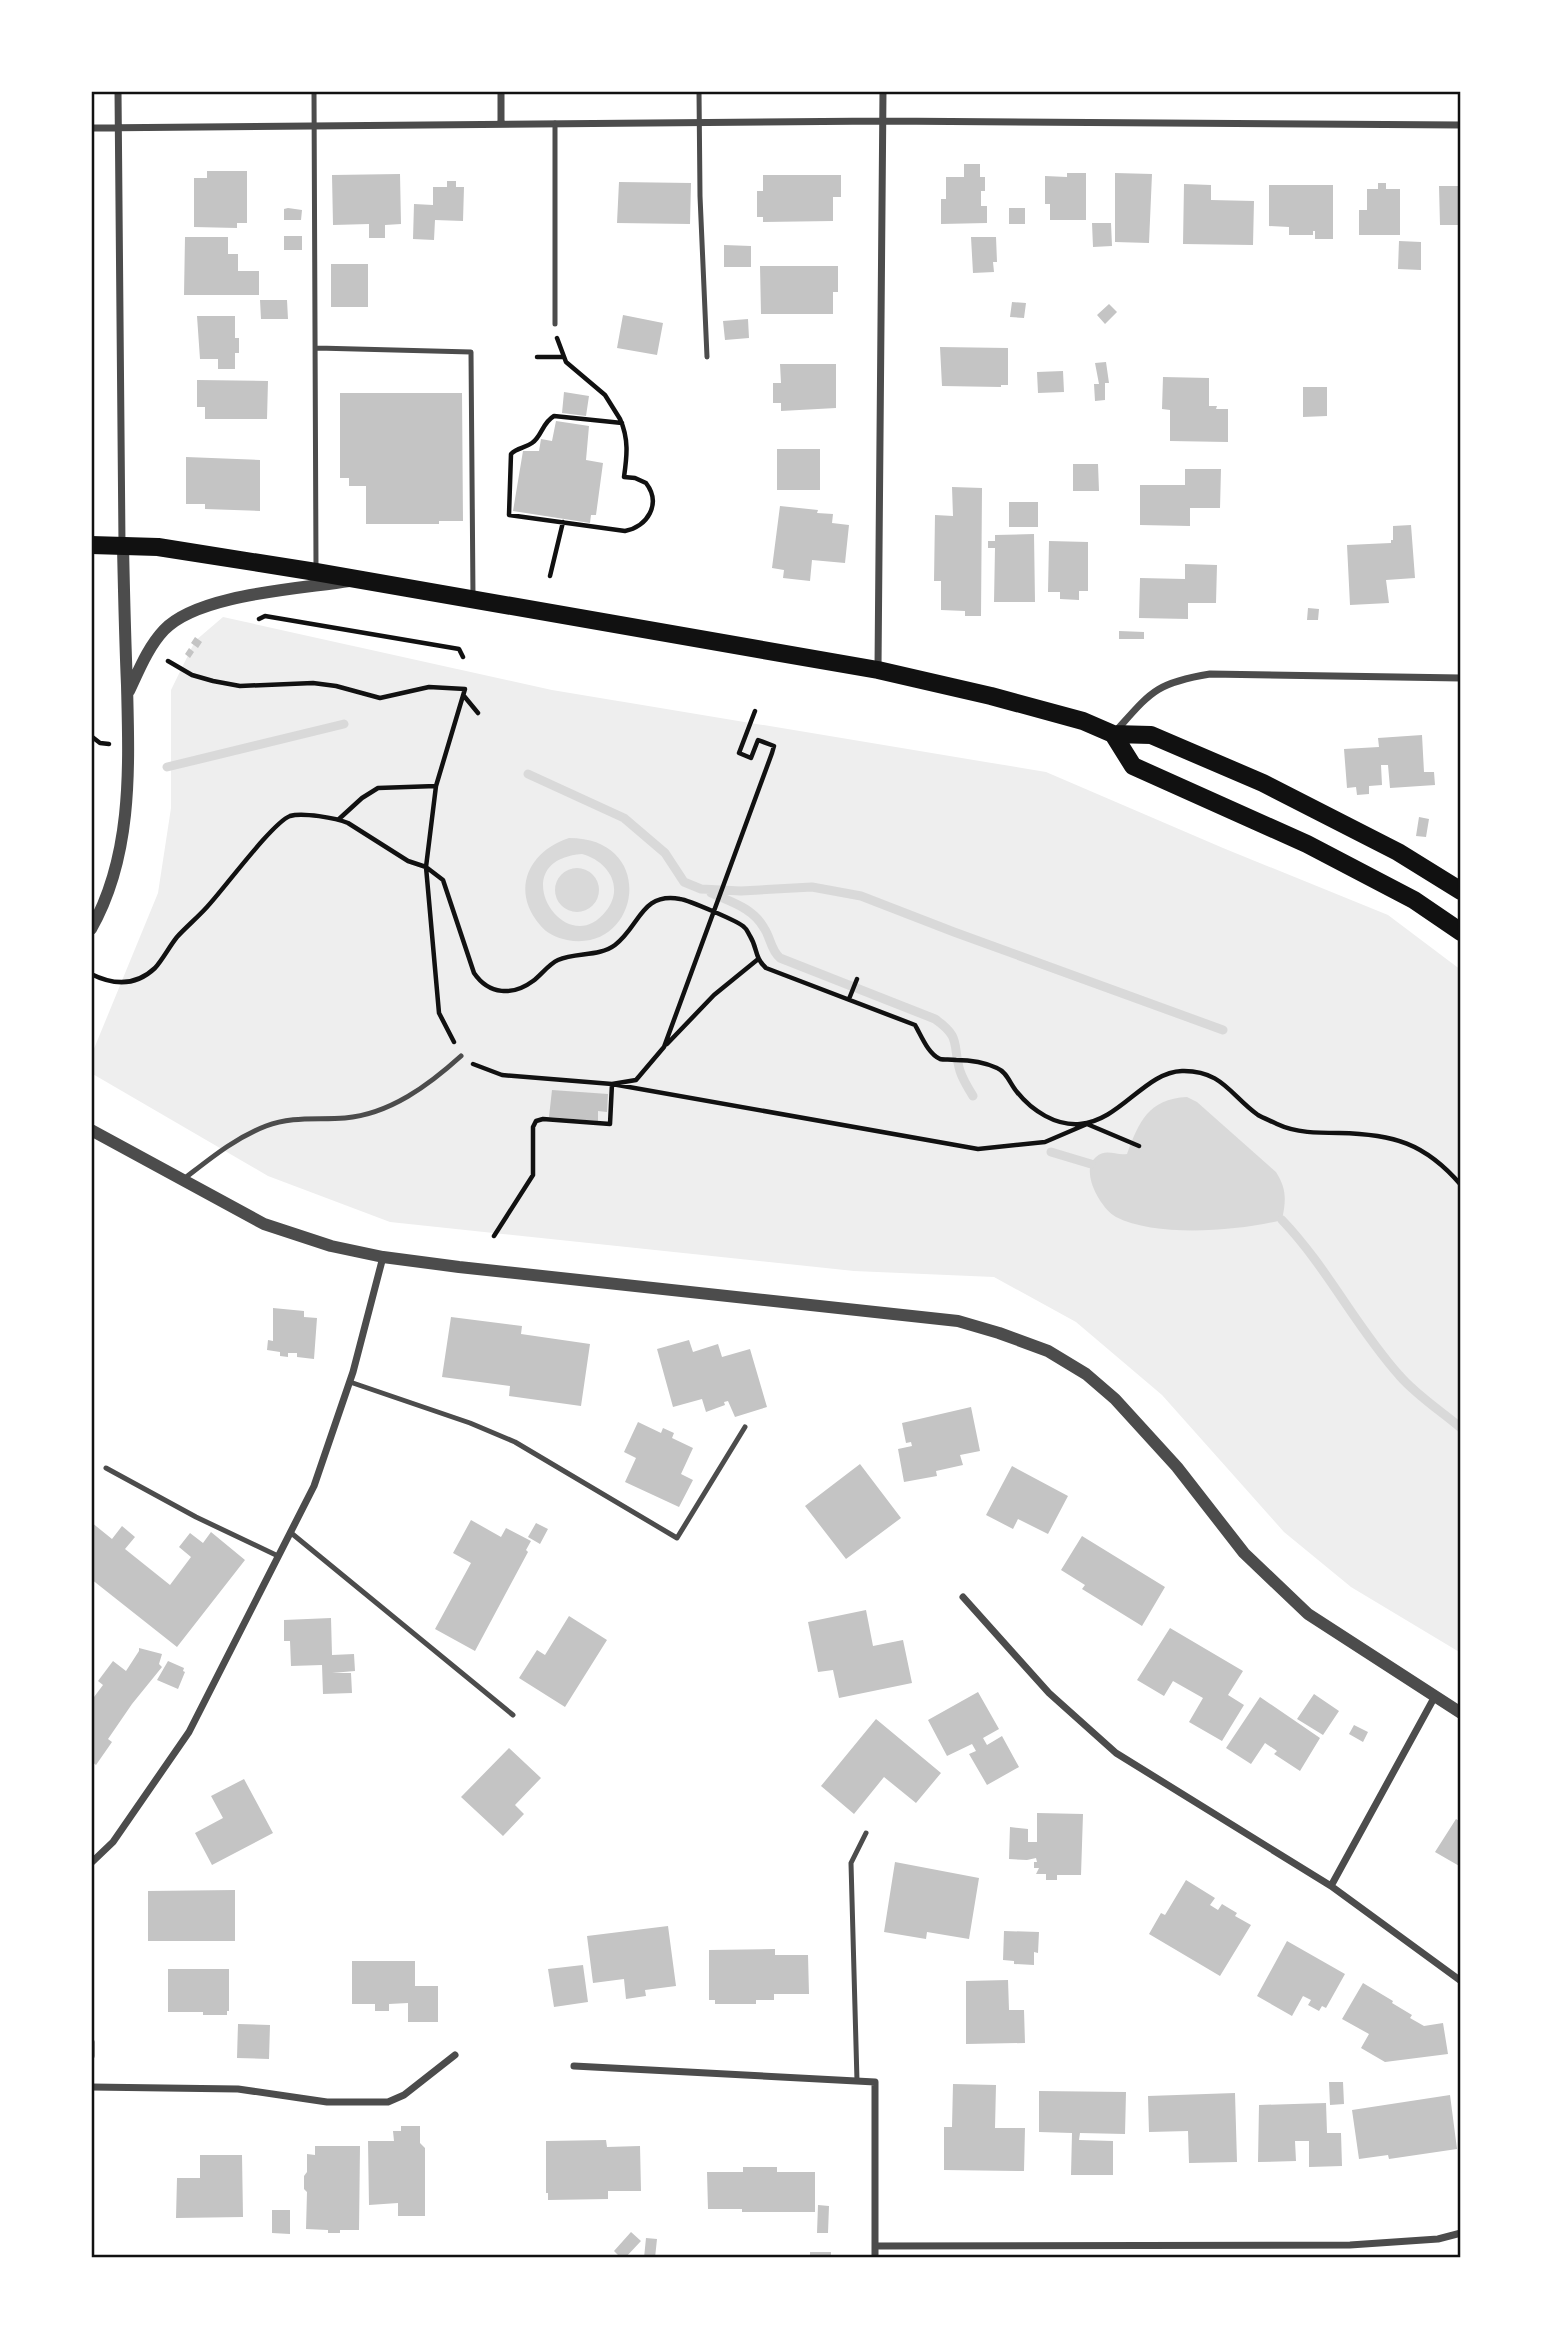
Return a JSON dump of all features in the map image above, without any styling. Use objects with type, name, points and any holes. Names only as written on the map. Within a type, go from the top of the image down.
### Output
[{"type":"main road","points":[[91,545],[158,547],[362,579],[473,601],[877,670],[991,696],[1083,722],[1113,734],[1151,735],[1262,783],[1398,852],[1461,891]]},
{"type":"main road","points":[[1113,734],[1133,766],[1307,844],[1414,900],[1461,932]]},
{"type":"street","points":[[91,929],[114,877],[124,828],[129,776],[122,547],[118,91]]},
{"type":"street","points":[[501,91],[501,123]]},
{"type":"street","points":[[877,670],[883,91]]},
{"type":"street","points":[[91,128],[883,121],[1461,125]]},
{"type":"street","points":[[127,694],[152,645],[166,628],[186,612],[219,601],[362,579]]},
{"type":"street","points":[[1113,734],[1156,689],[1210,674],[1461,678]]},
{"type":"street","points":[[91,1130],[264,1224],[331,1246],[383,1257],[958,1321],[1048,1351],[1086,1374],[1115,1399],[1177,1467],[1244,1553],[1308,1614],[1461,1713]]},
{"type":"street","points":[[91,1863],[113,1842],[189,1732],[313,1486],[350,1381],[383,1257]]},
{"type":"street","points":[[963,1597],[1049,1693],[1116,1753],[1331,1886],[1461,1981]]},
{"type":"street","points":[[1331,1886],[1434,1698]]},
{"type":"street","points":[[91,2042],[91,2056]]},
{"type":"street","points":[[91,2087],[238,2089],[327,2102],[388,2102],[404,2095],[455,2055]]},
{"type":"street","points":[[574,2066],[875,2082],[875,2258]]},
{"type":"street","points":[[876,2246],[1350,2245],[1438,2239],[1461,2233]]},
{"type":"lane","points":[[314,91],[317,572]]},
{"type":"lane","points":[[699,91],[707,357]]},
{"type":"lane","points":[[555,123],[555,324]]},
{"type":"lane","points":[[317,348],[471,352],[473,601]]},
{"type":"lane","points":[[183,1180],[231,1143],[267,1126],[297,1118],[346,1118],[372,1112],[430,1084],[461,1056]]},
{"type":"lane","points":[[350,1381],[470,1423],[515,1442],[677,1538],[745,1427]]},
{"type":"lane","points":[[106,1468],[197,1517],[278,1556]]},
{"type":"lane","points":[[290,1532],[513,1715]]},
{"type":"lane","points":[[857,2081],[851,1863],[866,1833]]},
{"type":"path","points":[[555,324],[558,344],[564,357],[573,369],[605,395],[622,423],[628,446],[624,477],[640,480],[650,489],[652,501],[648,518],[642,525],[625,531],[509,515],[511,454],[534,442],[546,421],[554,416],[622,423]]},
{"type":"path","points":[[537,357],[564,357]]},
{"type":"path","points":[[550,576],[562,522]]},
{"type":"path","points":[[259,619],[265,616],[459,649],[463,657]]},
{"type":"path","points":[[168,661],[192,675],[240,686],[313,683],[380,698],[429,687],[465,689],[436,786],[426,867],[439,1013],[461,1056],[481,1068],[502,1075],[612,1084],[978,1149],[1045,1142],[1110,1114],[1161,1077],[1180,1071],[1202,1073],[1227,1086],[1258,1114],[1281,1126],[1312,1133],[1381,1135],[1399,1139],[1448,1171],[1461,1185]]},
{"type":"path","points":[[463,696],[478,713]]},
{"type":"path","points":[[664,1047],[774,746],[758,740],[751,758],[739,753],[755,711]]},
{"type":"path","points":[[339,819],[362,798],[379,788],[436,786]]},
{"type":"path","points":[[91,974],[111,983],[131,981],[145,975],[155,967],[176,938],[207,907],[275,827],[290,816],[339,819],[348,822],[408,861],[426,867],[443,880],[474,973],[481,984],[496,991],[514,992],[532,982],[557,960],[612,947],[630,932],[644,907],[660,900],[681,899],[743,925],[752,939],[757,960],[766,968],[915,1025],[929,1049],[940,1059],[987,1063],[1002,1070],[1017,1093],[1041,1114],[1068,1125],[1087,1124],[1139,1146]]},
{"type":"path","points":[[612,1084],[636,1080],[714,995],[757,960]]},
{"type":"path","points":[[849,999],[857,979]]},
{"type":"path","points":[[494,1236],[533,1174],[533,1127],[536,1121],[543,1119],[610,1124],[612,1084]]},
{"type":"shaded area","points":[[223,617],[552,690],[1046,772],[1388,915],[1461,970],[1461,1653],[1351,1587],[1284,1532],[1162,1395],[1076,1322],[994,1277],[854,1271],[390,1222],[268,1176],[91,1073],[91,1056],[158,893],[171,808],[171,690],[195,641]]},
{"type":"shaded area","points":[[569,838],[598,843],[617,856],[627,874],[629,894],[623,914],[611,930],[592,940],[567,940],[556,936],[545,930],[531,912],[525,886],[528,873],[543,852]],"holes":[[[582,854],[591,857],[611,876],[614,893],[606,911],[590,924],[574,925],[559,918],[548,905],[543,889],[546,873],[558,860]]]},
{"type":"shaded area","points":[[577,868],[593,874],[599,890],[593,906],[577,912],[561,906],[555,890],[561,874]]},
{"type":"shaded area","points":[[1187,1097],[1197,1102],[1276,1172],[1285,1195],[1282,1220],[1244,1227],[1175,1230],[1133,1224],[1116,1217],[1104,1206],[1091,1180],[1091,1163],[1100,1154],[1127,1154],[1141,1122],[1154,1107],[1163,1102]]},
{"type":"building","points":[[964,164],[980,164],[980,177],[985,177],[981,206],[987,206],[987,223],[941,224],[941,199],[946,199],[946,177],[964,177]]},
{"type":"building","points":[[207,171],[247,171],[247,223],[237,223],[237,228],[194,227],[194,178],[207,178]]},
{"type":"building","points":[[1067,173],[1086,173],[1086,220],[1050,220],[1050,204],[1045,204],[1045,176],[1067,177]]},
{"type":"building","points":[[1115,173],[1152,174],[1149,243],[1115,242]]},
{"type":"building","points":[[400,174],[401,224],[385,225],[385,238],[369,238],[369,224],[333,225],[332,175]]},
{"type":"building","points":[[763,175],[841,175],[841,197],[833,197],[833,221],[763,222],[763,217],[757,217],[757,191],[763,191]]},
{"type":"building","points":[[447,181],[456,181],[456,187],[464,187],[463,221],[435,220],[434,240],[413,239],[414,204],[433,205],[433,187],[447,187]]},
{"type":"building","points":[[619,182],[691,183],[690,224],[617,223]]},
{"type":"building","points":[[1378,183],[1386,183],[1386,189],[1400,189],[1400,235],[1359,235],[1359,210],[1367,210],[1367,189],[1378,189]]},
{"type":"building","points":[[1184,184],[1211,185],[1211,200],[1254,201],[1253,245],[1183,244]]},
{"type":"building","points":[[1269,185],[1333,185],[1333,239],[1315,239],[1315,231],[1313,235],[1289,235],[1289,227],[1269,226]]},
{"type":"building","points":[[1439,186],[1461,186],[1461,225],[1440,225]]},
{"type":"building","points":[[1009,208],[1025,208],[1025,224],[1009,224]]},
{"type":"building","points":[[284,209],[302,210],[301,220],[284,220]]},
{"type":"building","points":[[1092,223],[1111,223],[1112,246],[1093,247]]},
{"type":"building","points":[[284,236],[302,236],[302,250],[284,250]]},
{"type":"building","points":[[185,237],[228,237],[228,254],[238,254],[238,271],[259,271],[259,295],[184,295]]},
{"type":"building","points":[[971,237],[996,237],[997,262],[993,262],[994,272],[973,273]]},
{"type":"building","points":[[1399,241],[1421,242],[1421,270],[1398,269]]},
{"type":"building","points":[[724,245],[751,246],[751,267],[724,267]]},
{"type":"building","points":[[331,264],[368,264],[368,307],[331,307]]},
{"type":"building","points":[[760,266],[838,266],[838,292],[833,292],[833,314],[761,314]]},
{"type":"building","points":[[260,300],[287,300],[288,319],[261,319]]},
{"type":"building","points":[[1012,302],[1026,303],[1024,318],[1010,317]]},
{"type":"building","points":[[1109,304],[1117,312],[1105,324],[1097,315]]},
{"type":"building","points":[[623,315],[663,323],[657,355],[617,348]]},
{"type":"building","points":[[197,316],[235,316],[235,338],[239,338],[239,353],[235,353],[235,369],[218,369],[218,359],[200,359]]},
{"type":"building","points":[[748,319],[749,338],[725,340],[723,321]]},
{"type":"building","points":[[940,347],[1008,348],[1008,385],[942,386]]},
{"type":"building","points":[[1106,362],[1109,383],[1105,383],[1105,400],[1095,401],[1094,384],[1099,384],[1095,363]]},
{"type":"building","points":[[780,364],[836,364],[836,408],[781,411],[781,403],[773,403],[773,383],[781,383]]},
{"type":"building","points":[[1063,371],[1064,392],[1038,393],[1037,372]]},
{"type":"building","points":[[1163,377],[1209,378],[1209,406],[1228,409],[1228,442],[1170,441],[1170,410],[1162,409]]},
{"type":"building","points":[[197,380],[268,381],[267,419],[205,419],[205,407],[197,407]]},
{"type":"building","points":[[1303,387],[1327,387],[1327,416],[1303,417]]},
{"type":"building","points":[[564,392],[589,396],[586,416],[562,413]]},
{"type":"building","points":[[340,393],[462,393],[463,521],[439,521],[439,524],[366,524],[366,486],[349,486],[349,478],[340,478]]},
{"type":"building","points":[[556,421],[589,426],[586,460],[603,463],[596,515],[591,515],[590,523],[513,511],[523,451],[539,451],[541,439],[552,441]]},
{"type":"building","points":[[777,449],[820,449],[820,490],[777,490]]},
{"type":"building","points":[[186,457],[260,460],[260,511],[205,509],[205,504],[186,504]]},
{"type":"building","points":[[1073,464],[1098,464],[1099,491],[1073,491]]},
{"type":"building","points":[[1185,469],[1221,469],[1220,508],[1190,508],[1190,526],[1140,525],[1140,485],[1185,485]]},
{"type":"building","points":[[952,487],[982,488],[981,616],[965,616],[965,611],[941,610],[941,581],[934,581],[935,515],[953,516]]},
{"type":"building","points":[[1009,502],[1038,502],[1038,527],[1009,527]]},
{"type":"building","points":[[780,506],[833,514],[832,523],[849,525],[845,563],[812,560],[810,581],[783,578],[784,570],[772,568]]},
{"type":"building","points":[[1411,525],[1415,578],[1386,580],[1389,603],[1350,605],[1347,545],[1391,543],[1393,526]]},
{"type":"building","points":[[1034,534],[1035,602],[994,602],[995,548],[988,548],[988,541],[995,541],[995,535]]},
{"type":"building","points":[[1049,541],[1088,542],[1088,591],[1079,591],[1079,600],[1060,599],[1060,592],[1048,592]]},
{"type":"building","points":[[1185,564],[1217,565],[1216,603],[1188,603],[1188,619],[1139,618],[1140,578],[1185,579]]},
{"type":"building","points":[[1308,608],[1319,609],[1318,620],[1307,620]]},
{"type":"building","points":[[1119,631],[1144,632],[1144,639],[1119,639]]},
{"type":"building","points":[[195,637],[202,642],[198,648],[191,643]]},
{"type":"building","points":[[189,648],[194,652],[190,658],[185,654]]},
{"type":"building","points":[[1422,735],[1424,772],[1434,772],[1435,785],[1390,788],[1388,765],[1381,765],[1382,785],[1369,786],[1369,794],[1357,795],[1356,787],[1347,788],[1344,749],[1379,747],[1378,738]]},
{"type":"building","points":[[1419,817],[1429,819],[1426,837],[1416,836]]},
{"type":"building","points":[[552,1090],[608,1094],[607,1112],[598,1111],[598,1121],[549,1117]]},
{"type":"building","points":[[273,1308],[304,1311],[304,1317],[317,1318],[314,1359],[297,1357],[297,1353],[288,1353],[288,1357],[280,1356],[280,1352],[267,1350],[268,1340],[273,1341]]},
{"type":"building","points":[[451,1317],[522,1326],[521,1334],[590,1344],[581,1406],[509,1396],[510,1386],[442,1377]]},
{"type":"building","points":[[689,1340],[693,1352],[718,1344],[722,1357],[750,1349],[767,1407],[735,1417],[728,1401],[724,1402],[725,1405],[706,1412],[702,1399],[673,1407],[657,1349]]},
{"type":"building","points":[[971,1407],[980,1451],[960,1455],[963,1465],[936,1471],[937,1476],[904,1482],[898,1449],[912,1446],[911,1442],[906,1443],[902,1423]]},
{"type":"building","points":[[638,1422],[661,1433],[663,1428],[674,1433],[672,1438],[693,1448],[681,1474],[693,1480],[679,1507],[625,1482],[636,1458],[624,1452]]},
{"type":"building","points":[[860,1464],[901,1518],[846,1559],[805,1506]]},
{"type":"building","points":[[1012,1466],[1068,1496],[1048,1534],[1018,1519],[1013,1529],[986,1515]]},
{"type":"building","points":[[471,1520],[501,1537],[506,1528],[531,1541],[526,1550],[528,1552],[475,1651],[435,1629],[471,1563],[453,1553]]},
{"type":"building","points":[[91,1522],[112,1539],[122,1526],[135,1537],[125,1549],[170,1585],[191,1557],[179,1547],[190,1533],[203,1543],[211,1532],[245,1560],[177,1647],[91,1579]]},
{"type":"building","points":[[536,1523],[548,1529],[540,1544],[528,1537]]},
{"type":"building","points":[[1082,1536],[1165,1587],[1142,1626],[1082,1589],[1085,1585],[1061,1570]]},
{"type":"building","points":[[866,1610],[873,1646],[903,1640],[912,1683],[839,1698],[833,1670],[818,1672],[808,1622]]},
{"type":"building","points":[[569,1616],[607,1640],[565,1707],[519,1678],[537,1650],[545,1655]]},
{"type":"building","points":[[331,1618],[332,1655],[354,1654],[355,1671],[332,1673],[351,1673],[352,1693],[323,1694],[322,1665],[291,1666],[290,1641],[284,1641],[284,1620]]},
{"type":"building","points":[[1170,1628],[1243,1671],[1228,1695],[1244,1705],[1222,1741],[1189,1722],[1203,1698],[1173,1681],[1164,1696],[1137,1680]]},
{"type":"building","points":[[139,1648],[162,1654],[159,1664],[162,1667],[108,1739],[112,1742],[96,1765],[91,1761],[91,1701],[103,1685],[98,1681],[113,1661],[126,1671]]},
{"type":"building","points":[[168,1661],[184,1668],[178,1689],[157,1680]]},
{"type":"building","points":[[978,1692],[999,1729],[983,1738],[987,1745],[1002,1736],[1019,1767],[987,1785],[969,1754],[976,1751],[972,1744],[947,1756],[928,1720]]},
{"type":"building","points":[[1314,1694],[1339,1711],[1323,1735],[1297,1719]]},
{"type":"building","points":[[1260,1697],[1320,1738],[1300,1771],[1274,1754],[1277,1751],[1265,1743],[1251,1764],[1226,1748]]},
{"type":"building","points":[[876,1719],[941,1773],[916,1803],[884,1777],[854,1814],[821,1786]]},
{"type":"building","points":[[1354,1725],[1368,1732],[1363,1742],[1349,1734]]},
{"type":"building","points":[[509,1748],[541,1778],[515,1805],[524,1814],[503,1836],[461,1797]]},
{"type":"building","points":[[244,1779],[273,1833],[212,1865],[195,1833],[223,1818],[211,1796]]},
{"type":"building","points":[[1037,1813],[1083,1814],[1081,1875],[1057,1875],[1057,1880],[1046,1880],[1046,1874],[1036,1874],[1039,1868],[1034,1868],[1036,1858],[1009,1859],[1010,1827],[1028,1829],[1028,1842],[1037,1842]]},
{"type":"building","points":[[1456,1819],[1461,1822],[1461,1867],[1435,1852]]},
{"type":"building","points":[[895,1862],[979,1878],[969,1939],[927,1932],[926,1939],[884,1932]]},
{"type":"building","points":[[1186,1880],[1215,1898],[1210,1905],[1218,1910],[1222,1904],[1251,1925],[1220,1976],[1149,1934],[1161,1913],[1165,1915]]},
{"type":"building","points":[[235,1890],[235,1941],[148,1941],[148,1891]]},
{"type":"building","points":[[668,1926],[676,1986],[645,1990],[646,1996],[626,1999],[624,1979],[593,1983],[587,1936]]},
{"type":"building","points":[[1004,1931],[1039,1932],[1038,1953],[1034,1952],[1034,1965],[1014,1964],[1014,1961],[1003,1960]]},
{"type":"building","points":[[1287,1941],[1345,1974],[1326,2008],[1322,2006],[1319,2011],[1308,2005],[1311,2000],[1303,1996],[1292,2016],[1257,1996]]},
{"type":"building","points":[[775,1949],[775,1955],[808,1955],[809,1994],[774,1994],[774,2000],[756,2000],[756,2004],[715,2004],[715,2000],[709,2000],[709,1950]]},
{"type":"building","points":[[352,1961],[415,1961],[415,1986],[438,1986],[438,2022],[408,2022],[408,2003],[389,2004],[389,2011],[375,2011],[375,2004],[352,2004]]},
{"type":"building","points":[[583,1965],[588,2002],[554,2007],[548,1969]]},
{"type":"building","points":[[168,1969],[229,1969],[227,2015],[168,2012]]},
{"type":"building","points":[[1008,1980],[1009,2010],[1024,2010],[1025,2043],[966,2044],[966,1981]]},
{"type":"building","points":[[1363,1983],[1393,2001],[1392,2003],[1412,2015],[1410,2018],[1424,2026],[1443,2023],[1448,2054],[1385,2062],[1361,2048],[1369,2034],[1342,2019]]},
{"type":"building","points":[[238,2024],[270,2025],[269,2059],[237,2058]]},
{"type":"building","points":[[1329,2082],[1343,2082],[1344,2104],[1330,2105]]},
{"type":"building","points":[[953,2084],[996,2085],[995,2128],[1025,2128],[1024,2171],[944,2170],[944,2127],[952,2127]]},
{"type":"building","points":[[1039,2091],[1126,2092],[1125,2134],[1080,2133],[1079,2140],[1113,2141],[1113,2175],[1071,2175],[1072,2133],[1039,2132]]},
{"type":"building","points":[[1235,2093],[1237,2162],[1189,2163],[1188,2131],[1149,2132],[1148,2096]]},
{"type":"building","points":[[1450,2095],[1457,2149],[1389,2159],[1388,2155],[1359,2159],[1352,2110]]},
{"type":"building","points":[[1326,2103],[1327,2133],[1341,2133],[1342,2166],[1309,2167],[1309,2141],[1295,2141],[1296,2161],[1258,2162],[1259,2105]]},
{"type":"building","points":[[401,2126],[420,2126],[420,2143],[425,2148],[425,2216],[398,2216],[398,2203],[369,2205],[368,2141],[394,2141],[393,2131],[401,2131]]},
{"type":"building","points":[[606,2140],[607,2147],[640,2146],[641,2191],[608,2191],[608,2199],[548,2200],[546,2141]]},
{"type":"building","points":[[315,2146],[360,2146],[359,2230],[328,2233],[328,2230],[306,2229],[307,2192],[304,2189],[304,2176],[307,2172],[307,2154],[315,2155]]},
{"type":"building","points":[[200,2155],[242,2155],[243,2217],[176,2218],[177,2178],[200,2178]]},
{"type":"building","points":[[743,2167],[777,2167],[777,2172],[815,2172],[815,2212],[708,2209],[707,2172],[743,2172]]},
{"type":"building","points":[[818,2205],[829,2206],[828,2233],[817,2233]]},
{"type":"building","points":[[272,2210],[290,2210],[290,2234],[272,2233]]},
{"type":"building","points":[[631,2232],[641,2241],[625,2258],[621,2258],[614,2251]]},
{"type":"building","points":[[646,2238],[657,2239],[655,2258],[644,2258]]},
{"type":"building","points":[[810,2252],[831,2252],[831,2258],[810,2258]]},
{"type":"waterway","points":[[167,767],[344,724]]},
{"type":"waterway","points":[[528,774],[624,818],[665,853],[684,882],[701,889],[741,891],[812,887],[861,896],[1223,1030]]},
{"type":"waterway","points":[[711,893],[754,915],[780,958],[935,1019],[953,1037],[960,1071],[973,1096]]},
{"type":"waterway","points":[[1051,1152],[1091,1164]]},
{"type":"waterway","points":[[1282,1220],[1313,1257],[1399,1375],[1461,1428]]}]
